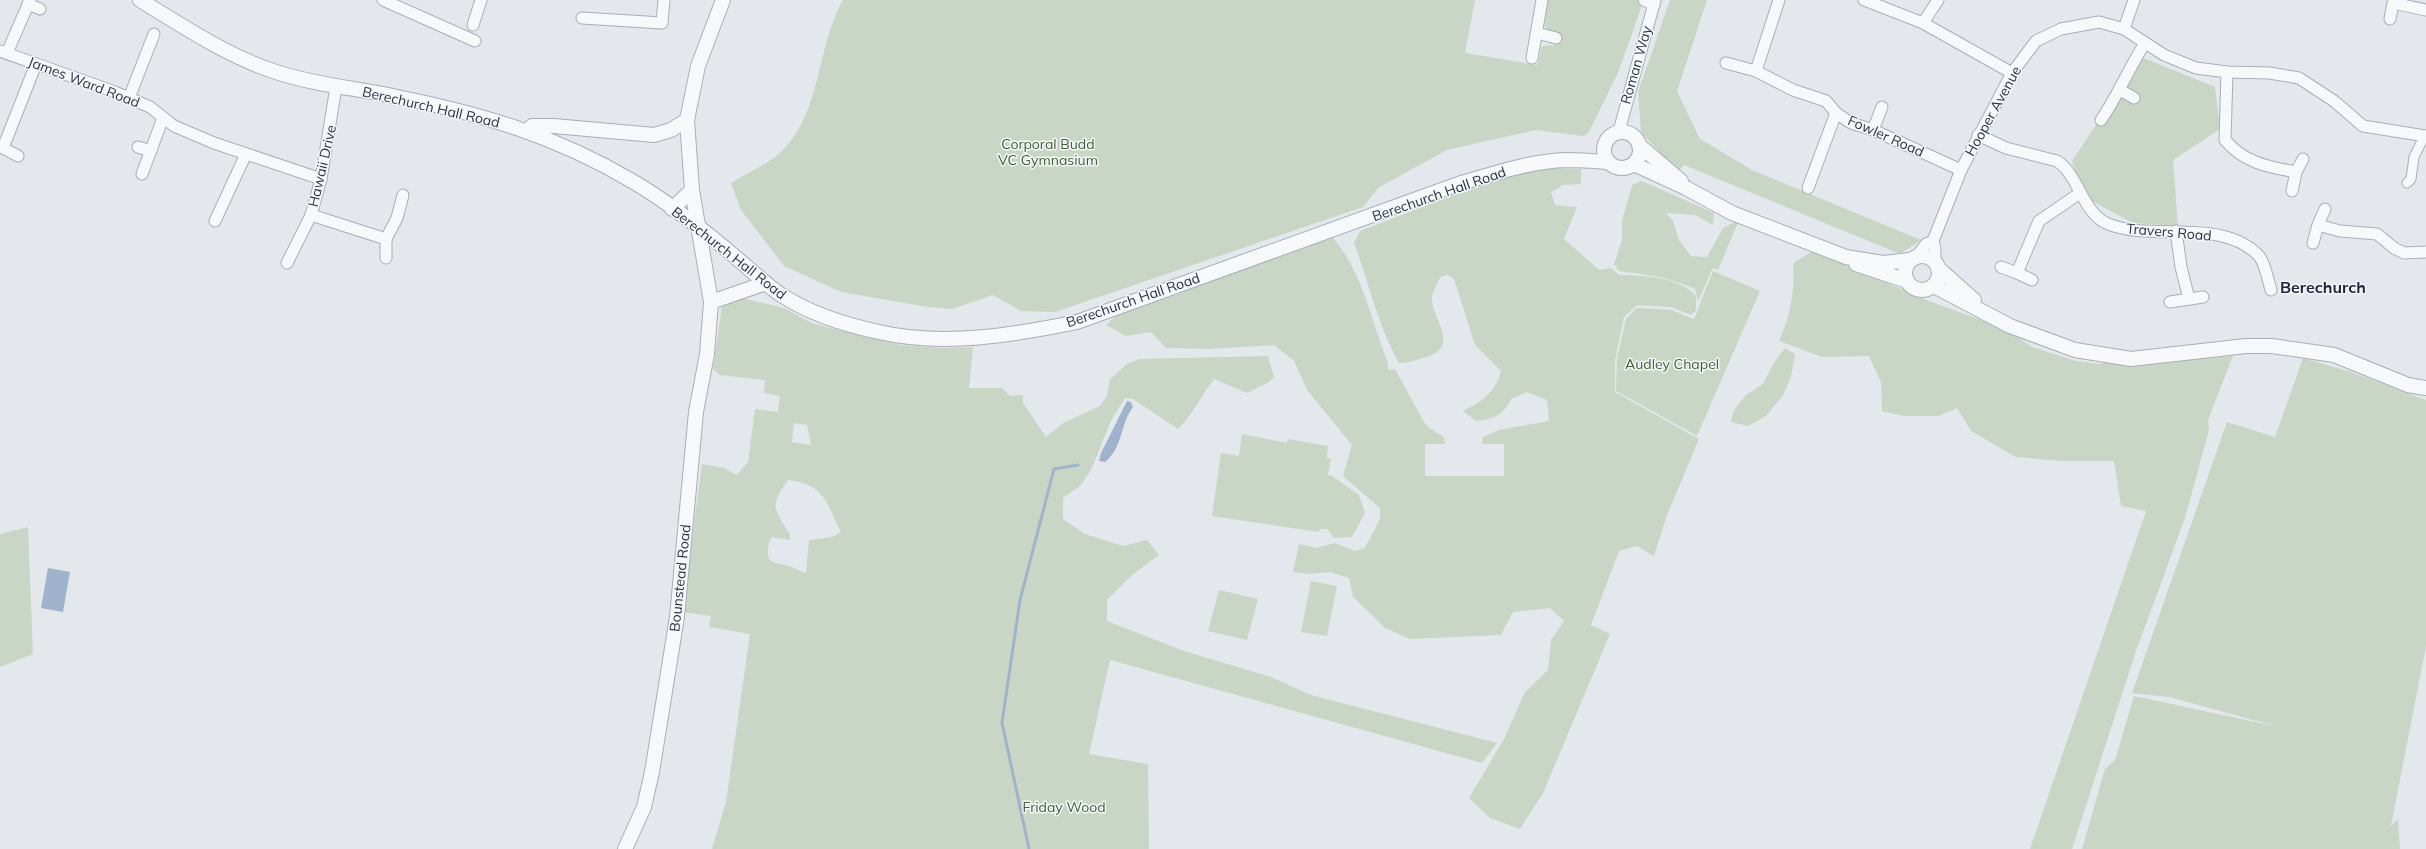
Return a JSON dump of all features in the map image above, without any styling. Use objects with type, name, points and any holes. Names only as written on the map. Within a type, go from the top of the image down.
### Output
[{"type":"street","name":"Berechurch Hall Road","points":[[140,0],[221,48],[251,63],[277,72],[336,87],[456,109],[494,119],[527,131],[602,164],[648,191],[699,228],[783,296],[830,319],[900,336],[943,339],[1045,329],[1086,319],[1461,183],[1515,167],[1567,160],[1607,162]]},
{"type":"street","points":[[383,0],[475,41]]},
{"type":"street","points":[[473,25],[480,0]]},
{"type":"street","points":[[582,18],[662,23],[664,0]]},
{"type":"street","name":"Bounstead Road","points":[[625,849],[644,807],[664,712],[677,618],[696,412],[707,354],[711,302],[692,190],[687,120],[698,66],[723,0]]},
{"type":"street","points":[[1532,58],[1542,0]]},
{"type":"street","points":[[1756,72],[1779,0]]},
{"type":"street","points":[[1864,0],[1923,23],[2012,73]]},
{"type":"street","points":[[1923,23],[1938,0]]},
{"type":"street","points":[[2124,29],[2134,0]]},
{"type":"street","points":[[2390,19],[2394,1],[2426,10]]},
{"type":"street","points":[[3,52],[29,2],[40,9]]},
{"type":"street","name":"Roman Way","points":[[1619,131],[1651,2]]},
{"type":"street","name":"Hooper Avenue","points":[[1936,264],[1933,241],[1961,170],[1978,135],[2012,73],[2036,41],[2061,28],[2099,22],[2124,29],[2164,55],[2196,68],[2227,72],[2270,73],[2299,78],[2334,101],[2363,126],[2384,131],[2426,134]]},
{"type":"street","points":[[1537,33],[1556,38]]},
{"type":"street","points":[[129,98],[154,34]]},
{"type":"street","points":[[2101,120],[2120,90],[2129,68],[2145,43]]},
{"type":"street","name":"James Ward Road","points":[[3,52],[150,107],[174,126],[246,154],[321,179]]},
{"type":"street","name":"Fowler Road","points":[[1726,63],[1756,72],[1793,90],[1826,101],[1836,113],[1851,123],[1873,130],[1961,170]]},
{"type":"street","points":[[18,156],[1,148],[36,64]]},
{"type":"street","points":[[2227,72],[2225,140],[2232,148],[2248,160],[2296,172]]},
{"type":"street","name":"Hawaii Drive","points":[[287,263],[311,215],[321,179],[336,87]]},
{"type":"street","points":[[2120,90],[2134,98]]},
{"type":"street","points":[[1873,130],[1882,107]]},
{"type":"street","points":[[1808,188],[1836,113]]},
{"type":"street","points":[[142,174],[163,118]]},
{"type":"street","points":[[527,131],[532,126],[554,126],[654,135],[671,130],[687,120]]},
{"type":"street","points":[[1639,145],[1641,152],[1635,163],[1622,167],[1612,166],[1607,162],[1604,147],[1608,138],[1619,131],[1630,133],[1639,145],[1679,179],[1686,188]]},
{"type":"street","points":[[2407,183],[2411,179],[2414,156],[2426,134]]},
{"type":"street","name":"Travers Road","points":[[1978,135],[2006,148],[2057,161],[2064,165],[2080,194],[2093,211],[2106,223],[2130,230],[2176,231],[2235,239],[2260,256],[2271,290]]},
{"type":"street","points":[[138,146],[151,151]]},
{"type":"street","name":"Berechurch Hall Road","points":[[1567,160],[1604,147]]},
{"type":"street","points":[[215,221],[246,154]]},
{"type":"street","points":[[2292,191],[2296,172],[2303,159]]},
{"type":"street","points":[[1635,163],[1638,166],[1686,188],[1732,213],[1846,257],[1883,263],[1925,256],[1936,264],[1973,298],[1980,308]]},
{"type":"street","points":[[672,209],[692,190]]},
{"type":"street","points":[[2017,273],[2039,221],[2080,194]]},
{"type":"street","points":[[386,258],[386,239],[397,218],[403,195]]},
{"type":"street","points":[[2313,243],[2318,225],[2325,210]]},
{"type":"street","points":[[311,215],[386,239]]},
{"type":"street","points":[[2318,225],[2340,231],[2377,234],[2394,248],[2404,253],[2426,252]]},
{"type":"street","points":[[2176,231],[2181,267],[2188,298]]},
{"type":"street","points":[[1933,241],[1926,244],[1913,259],[1904,273],[1907,281],[1912,287],[1920,288],[1934,286],[2023,331],[2075,350],[2131,359],[2246,346],[2272,346],[2334,355],[2401,382],[2426,388]]},
{"type":"street","points":[[1846,257],[1851,261],[1874,271],[1907,281]]},
{"type":"street","points":[[1934,286],[1940,277],[1936,264]]},
{"type":"street","points":[[2002,267],[2032,280]]},
{"type":"street","points":[[711,302],[766,283]]},
{"type":"street","points":[[2170,302],[2188,298],[2203,297]]},
{"type":"green space","name":"Corporal Budd VC Gymnasium","points":[[843,0],[1475,0],[1465,53],[1537,65],[1542,46],[1555,45],[1555,36],[1548,33],[1544,23],[1548,0],[1644,0],[1618,73],[1589,132],[1583,136],[1536,130],[1447,150],[1378,188],[1363,207],[1055,312],[1021,311],[993,295],[952,309],[928,307],[841,292],[784,266],[741,210],[731,183],[775,157],[794,136],[812,99],[828,38],[834,19]]},
{"type":"green space","points":[[1670,0],[1707,0],[1677,91],[1700,139],[1752,170],[1921,240],[1900,254],[1684,165],[1678,172],[1641,132],[1638,92]]},
{"type":"green space","points":[[2141,57],[2215,87],[2220,129],[2173,160],[2178,226],[2133,223],[2090,200],[2076,176],[2072,161]]},
{"type":"green space","points":[[1540,168],[1581,169],[1581,184],[1563,185],[1551,192],[1555,205],[1577,207],[1564,239],[1599,270],[1611,268],[1619,275],[1660,278],[1680,284],[1689,289],[1696,296],[1696,310],[1691,315],[1671,307],[1637,305],[1624,317],[1615,360],[1615,392],[1699,439],[1667,515],[1654,556],[1637,546],[1619,551],[1591,625],[1610,634],[1543,793],[1520,829],[1490,818],[1469,798],[1504,739],[1525,692],[1548,670],[1551,640],[1564,621],[1550,608],[1513,612],[1501,635],[1409,639],[1384,627],[1353,597],[1349,578],[1330,572],[1309,574],[1293,572],[1299,544],[1316,548],[1335,543],[1355,551],[1365,548],[1380,519],[1380,508],[1343,476],[1352,445],[1307,390],[1294,361],[1274,345],[1210,349],[1166,348],[1151,332],[1126,336],[1106,325],[1119,313],[1177,295],[1218,275],[1333,238],[1352,266],[1359,282],[1388,363],[1388,370],[1395,369],[1424,422],[1429,428],[1444,437],[1445,444],[1425,444],[1425,476],[1504,476],[1504,444],[1482,444],[1483,437],[1499,430],[1549,421],[1547,400],[1527,392],[1511,399],[1505,409],[1497,415],[1488,419],[1476,421],[1463,411],[1482,400],[1492,391],[1501,371],[1475,345],[1454,279],[1448,275],[1440,277],[1432,296],[1433,306],[1442,332],[1442,347],[1436,353],[1424,358],[1399,363],[1379,319],[1354,243],[1360,231],[1495,179]]},
{"type":"green space","points":[[1642,181],[1714,213],[1713,225],[1695,215],[1666,213],[1673,221],[1679,240],[1691,256],[1707,257],[1723,228],[1739,220],[1718,270],[1713,268],[1698,301],[1695,289],[1667,279],[1619,271],[1614,264],[1622,240],[1622,221],[1632,185]]},
{"type":"green space","points":[[1813,251],[1929,301],[2006,329],[2032,347],[2076,361],[2100,364],[2123,360],[2233,356],[2208,420],[2209,430],[2185,518],[2136,651],[2072,849],[2030,849],[2146,511],[2121,506],[2114,461],[2062,461],[2016,457],[1971,431],[1957,408],[1939,416],[1904,416],[1882,411],[1881,382],[1869,356],[1822,357],[1779,341],[1791,304],[1793,265],[1795,262]]},
{"type":"green space","name":"Audley Chapel","points":[[1713,271],[1760,291],[1697,436],[1616,391],[1617,359],[1626,319],[1637,308],[1671,310],[1694,319]]},
{"type":"green space","name":"Friday Wood","points":[[734,296],[784,308],[814,324],[901,345],[942,348],[973,347],[969,388],[1002,388],[1010,396],[1023,395],[1023,403],[1046,437],[1063,423],[1100,406],[1107,396],[1110,379],[1127,364],[1139,359],[1268,356],[1274,377],[1269,382],[1247,393],[1214,379],[1188,418],[1178,429],[1133,399],[1125,398],[1111,421],[1091,470],[1080,486],[1063,498],[1063,519],[1085,534],[1123,546],[1147,540],[1159,555],[1132,575],[1107,600],[1107,621],[1184,651],[1271,677],[1311,695],[1497,743],[1482,763],[1110,660],[1089,754],[1148,764],[1149,849],[712,849],[726,802],[750,634],[709,627],[711,616],[682,612],[702,464],[724,468],[737,475],[748,462],[755,409],[778,412],[780,396],[764,393],[765,380],[720,375],[713,369],[722,305]],"holes":[[[794,423],[807,425],[811,445],[792,442]],[[788,480],[800,482],[817,491],[823,497],[841,532],[832,537],[809,540],[806,573],[773,562],[769,558],[768,554],[769,543],[772,537],[790,540],[790,535],[776,508],[778,496]]]},
{"type":"green space","points":[[1785,348],[1795,354],[1791,377],[1783,395],[1766,416],[1748,426],[1731,422],[1734,410],[1745,396],[1763,384],[1773,364]]},
{"type":"green space","points":[[2303,358],[2351,372],[2426,400],[2426,646],[2391,826],[2398,819],[2400,849],[2082,849],[2105,769],[2115,760],[2134,696],[2279,727],[2169,697],[2132,693],[2227,422],[2275,437]]},
{"type":"green space","points":[[1242,434],[1287,443],[1288,439],[1328,446],[1327,458],[1331,459],[1328,475],[1332,476],[1359,495],[1365,513],[1352,537],[1334,538],[1327,529],[1320,529],[1319,532],[1212,516],[1221,453],[1239,456]]},
{"type":"green space","points":[[28,527],[33,654],[0,667],[0,534]]},
{"type":"green space","points":[[1311,581],[1337,586],[1327,636],[1301,632]]},
{"type":"green space","points":[[1219,590],[1258,599],[1247,640],[1208,631]]},
{"type":"water","points":[[1127,401],[1131,402],[1133,407],[1115,450],[1105,462],[1099,461],[1101,453]]},
{"type":"water","points":[[48,568],[70,572],[63,612],[41,608]]},
{"type":"waterway","points":[[1029,849],[1002,723],[1020,600],[1054,469],[1078,465]]},
{"type":"district","name":"Berechurch","points":[[2323,287]]}]
